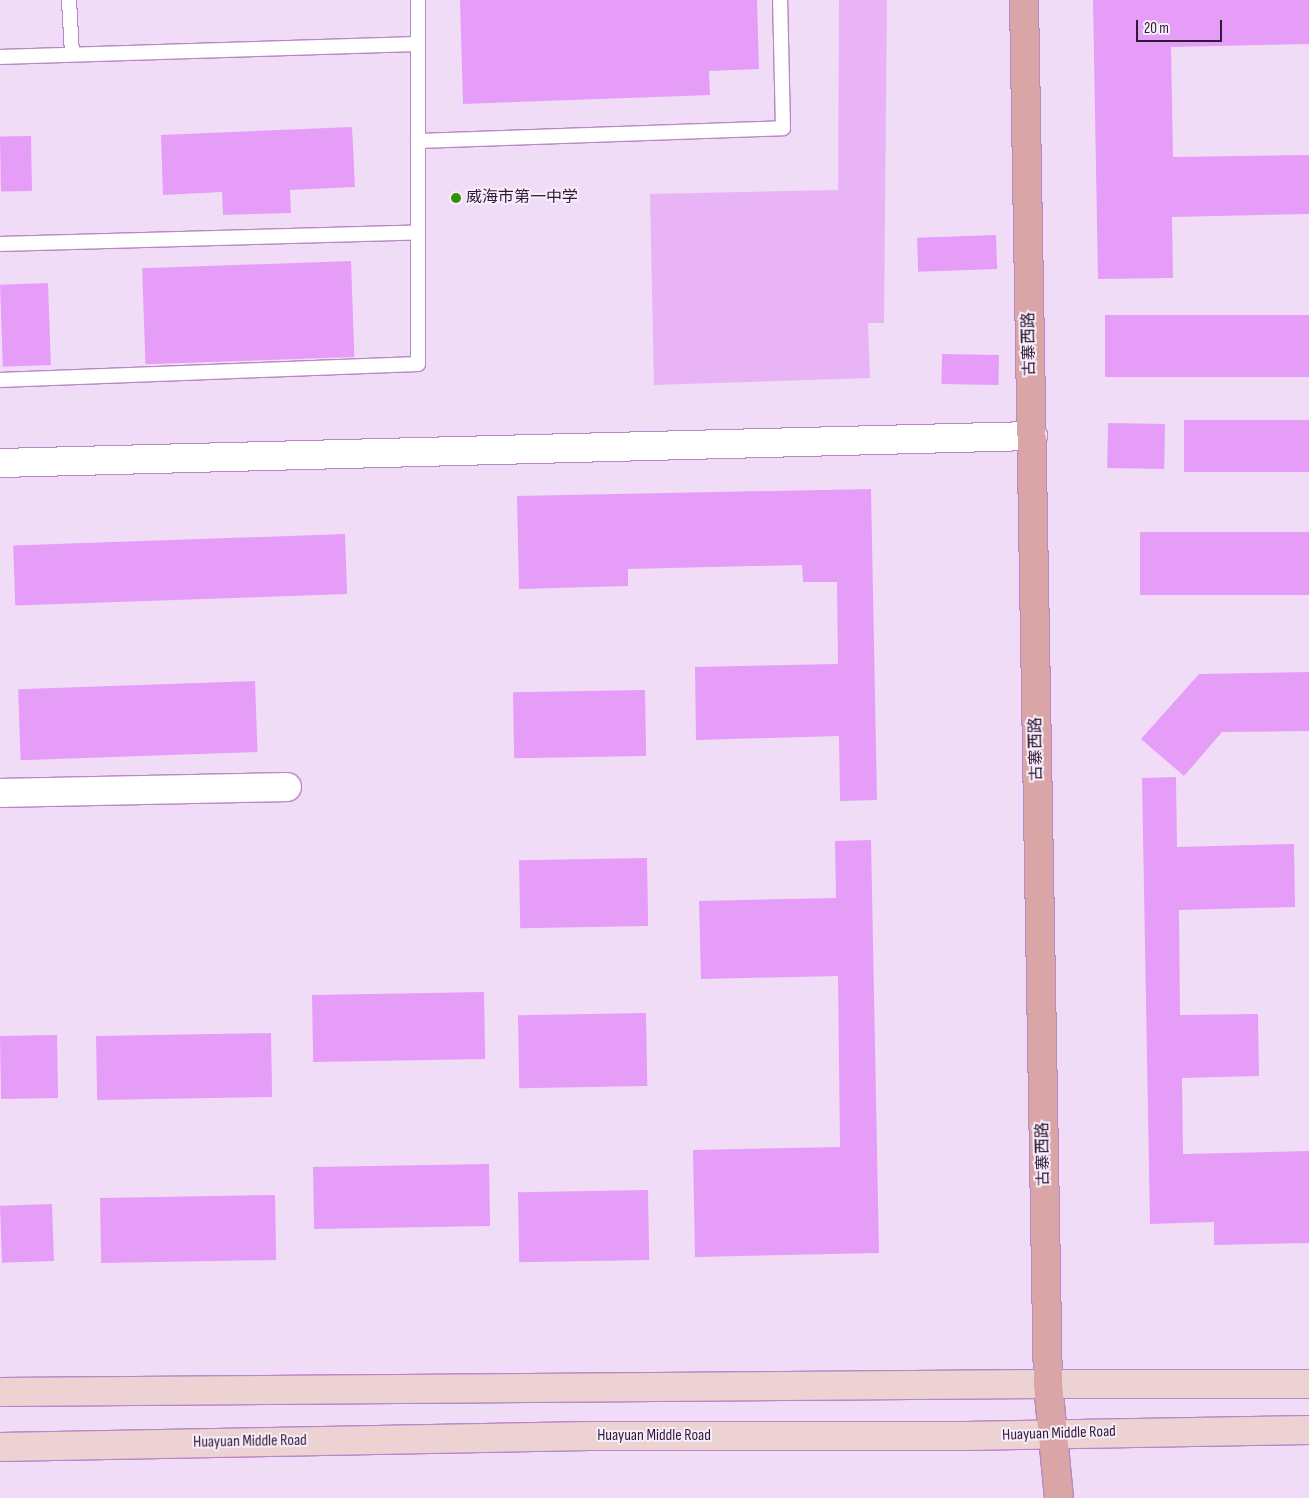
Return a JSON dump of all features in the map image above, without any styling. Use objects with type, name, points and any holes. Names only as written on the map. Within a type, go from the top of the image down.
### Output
[{"type":"main road","name":"古寨西路","points":[[1024,0],[1048,1384],[1059,1498]]},
{"type":"main road","points":[[0,1392],[1048,1384],[1309,1384]]},
{"type":"main road","name":"Huayuan Middle Road","points":[[0,1447],[590,1436],[966,1436],[1309,1430]]},
{"type":"street","points":[[0,462],[1033,436]]},
{"type":"street","points":[[0,793],[287,787]]},
{"type":"lane","points":[[69,0],[72,54]]},
{"type":"lane","points":[[0,380],[418,364],[418,0]]},
{"type":"lane","points":[[418,141],[783,128],[780,0]]},
{"type":"lane","points":[[0,57],[418,44]]},
{"type":"lane","points":[[0,244],[418,232]]},
{"type":"shaded area","points":[[839,0],[887,0],[884,323],[868,323],[870,378],[654,385],[650,194],[838,190]]},
{"type":"building","points":[[460,0],[757,0],[759,69],[709,71],[710,95],[463,104]]},
{"type":"building","points":[[1093,0],[1309,0],[1309,44],[1171,47],[1173,157],[1309,155],[1309,214],[1172,217],[1173,278],[1098,279]]},
{"type":"building","points":[[352,127],[355,187],[290,190],[291,213],[223,215],[222,192],[163,195],[161,135]]},
{"type":"building","points":[[31,136],[32,191],[1,192],[0,137]]},
{"type":"building","points":[[996,235],[997,269],[918,272],[917,238]]},
{"type":"building","points":[[351,261],[354,357],[145,364],[142,268]]},
{"type":"building","points":[[48,283],[51,365],[3,367],[0,285]]},
{"type":"building","points":[[1105,315],[1309,315],[1309,377],[1105,377]]},
{"type":"building","points":[[942,354],[999,355],[998,385],[941,384]]},
{"type":"building","points":[[1184,420],[1309,420],[1309,472],[1184,472]]},
{"type":"building","points":[[1108,423],[1165,424],[1164,469],[1107,468]]},
{"type":"building","points":[[871,489],[877,800],[840,801],[839,736],[696,740],[695,667],[838,664],[837,582],[803,582],[802,565],[628,569],[628,586],[519,589],[517,496]]},
{"type":"building","points":[[1140,532],[1309,532],[1309,595],[1140,595]]},
{"type":"building","points":[[345,534],[347,594],[15,606],[13,546]]},
{"type":"building","points":[[1309,672],[1309,731],[1222,732],[1184,776],[1141,739],[1199,674]]},
{"type":"building","points":[[255,681],[257,752],[21,760],[18,689]]},
{"type":"building","points":[[645,690],[646,756],[514,758],[513,692]]},
{"type":"building","points":[[1176,777],[1177,847],[1294,844],[1295,907],[1179,910],[1180,1015],[1258,1014],[1259,1076],[1182,1078],[1183,1154],[1309,1151],[1309,1243],[1214,1245],[1214,1222],[1150,1224],[1142,778]]},
{"type":"building","points":[[871,840],[879,1253],[695,1257],[693,1150],[840,1147],[838,976],[701,979],[699,901],[836,898],[835,841]]},
{"type":"building","points":[[647,858],[648,926],[520,928],[519,860]]},
{"type":"building","points":[[484,992],[485,1059],[313,1062],[312,995]]},
{"type":"building","points":[[646,1013],[647,1086],[519,1088],[518,1015]]},
{"type":"building","points":[[271,1033],[272,1097],[97,1100],[96,1036]]},
{"type":"building","points":[[57,1035],[58,1098],[1,1099],[0,1036]]},
{"type":"building","points":[[489,1164],[490,1226],[314,1229],[313,1167]]},
{"type":"building","points":[[648,1190],[649,1260],[519,1262],[518,1192]]},
{"type":"building","points":[[275,1195],[276,1260],[101,1263],[100,1198]]},
{"type":"building","points":[[52,1204],[54,1261],[2,1263],[0,1206]]},
{"type":"place","name":"威海市第一中学","points":[[456,198]]}]
